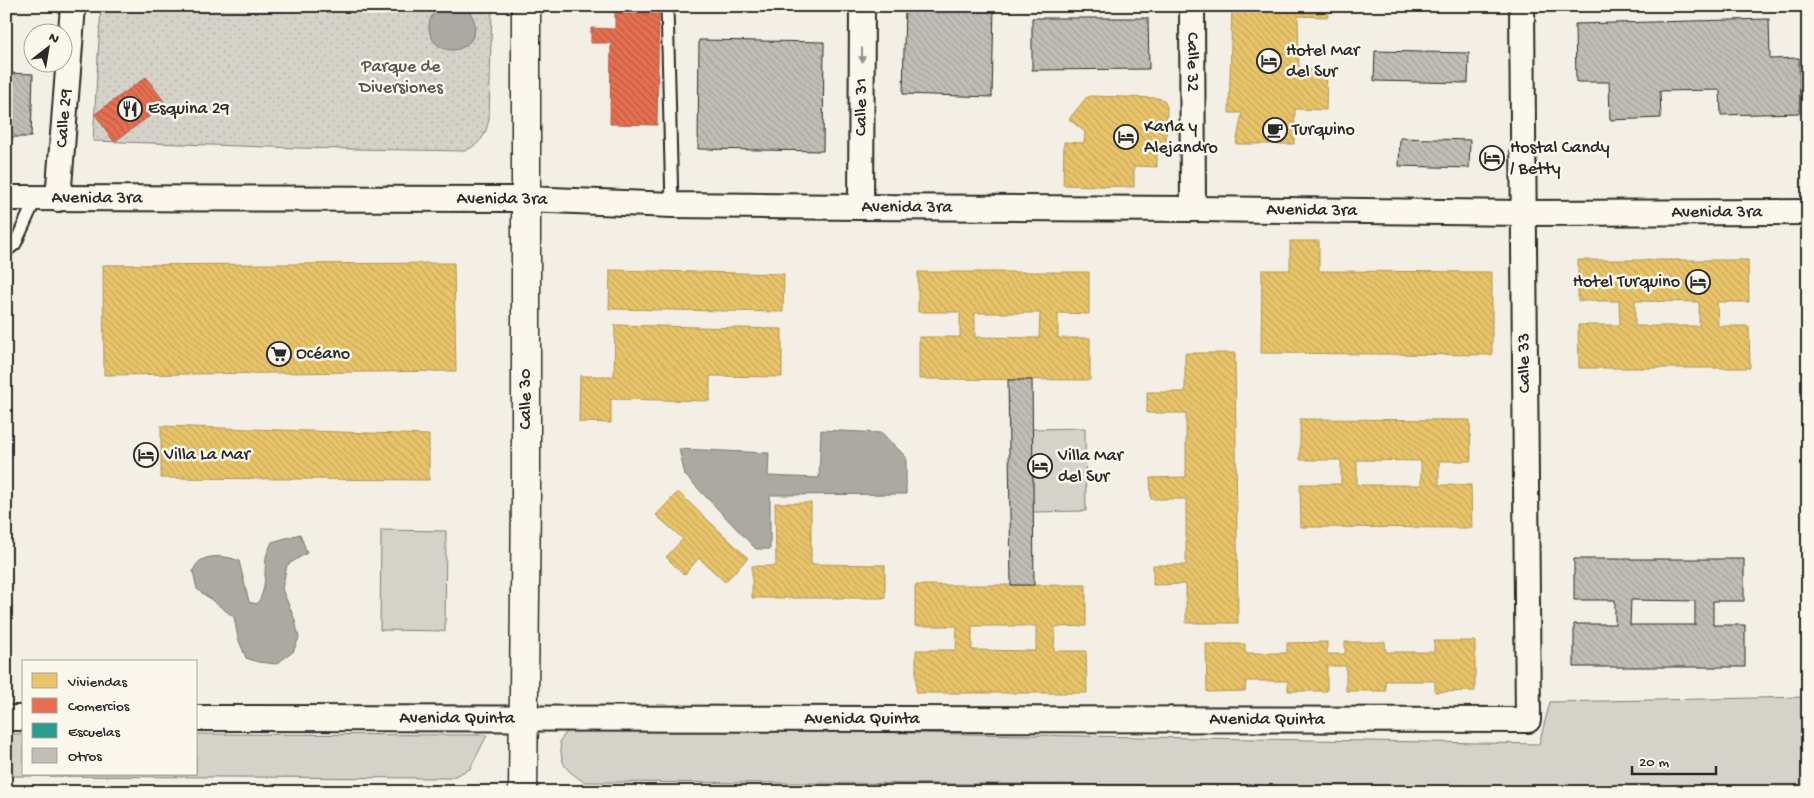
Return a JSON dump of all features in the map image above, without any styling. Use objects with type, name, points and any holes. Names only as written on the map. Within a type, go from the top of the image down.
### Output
[{"type":"street","name":"Calle 29","points":[[47,199],[73,6]]},
{"type":"street","name":"Calle 30","points":[[524,792],[526,6]]},
{"type":"street","name":"Calle 31","points":[[861,207],[862,6]]},
{"type":"street","name":"Calle 32","points":[[1192,6],[1193,209]]},
{"type":"street","name":"Calle 33","points":[[1522,6],[1528,720]]},
{"type":"street","name":"Avenida 3ra","points":[[6,198],[527,199],[672,205],[1523,213],[1808,212]]},
{"type":"street","points":[[6,718],[22,718]]},
{"type":"street","name":"Avenida Quinta","points":[[198,718],[1528,720]]},
{"type":"lane","points":[[667,6],[672,205]]},
{"type":"lane","points":[[6,251],[15,244],[47,199]]},
{"type":"green space","name":"Parque de Diversiones","points":[[101,6],[492,6],[489,119],[486,130],[479,142],[465,151],[93,141]]},
{"type":"green space","points":[[1085,428],[1086,511],[1033,512],[1032,429]]},
{"type":"green space","points":[[381,530],[446,531],[445,631],[380,630]]},
{"type":"green space","points":[[1808,697],[1808,788],[584,782],[565,766],[560,741],[570,727],[1539,744],[1550,702]]},
{"type":"green space","points":[[6,734],[22,734],[22,776],[198,776],[198,734],[487,735],[470,769],[450,778],[6,776]]},
{"type":"shaded area","points":[[448,4],[456,4],[465,8],[471,14],[475,27],[471,40],[465,46],[456,50],[448,50],[439,46],[433,40],[429,31],[429,23],[433,14],[439,8]]},
{"type":"shaded area","points":[[821,430],[882,433],[906,457],[906,494],[770,495],[770,549],[756,549],[685,475],[679,449],[769,453],[768,476],[819,478]]},
{"type":"shaded area","points":[[300,534],[307,553],[287,565],[282,589],[295,620],[299,638],[293,652],[276,664],[258,662],[246,658],[238,638],[234,617],[197,589],[193,570],[199,562],[209,557],[225,557],[239,561],[249,602],[257,604],[262,593],[266,557],[272,542]]},
{"type":"building: Viviendas","points":[[1232,6],[1327,6],[1328,17],[1298,16],[1299,70],[1327,70],[1326,110],[1295,109],[1294,144],[1236,144],[1242,113],[1229,113]]},
{"type":"building: Viviendas","name":"Karla y Alejandro","points":[[1090,96],[1158,98],[1164,100],[1167,107],[1166,147],[1157,147],[1157,167],[1134,166],[1134,187],[1063,185],[1064,142],[1084,143],[1085,132],[1069,119],[1086,98]]},
{"type":"building: Viviendas","points":[[1290,241],[1319,241],[1319,271],[1492,272],[1492,355],[1261,353],[1262,270],[1290,270]]},
{"type":"building: Viviendas","points":[[1578,260],[1748,260],[1749,302],[1717,302],[1718,326],[1749,326],[1750,368],[1579,368],[1578,325],[1620,325],[1619,301],[1578,301]],"holes":[[[1635,301],[1699,302],[1699,326],[1635,326]]]},
{"type":"building: Viviendas","points":[[454,263],[456,371],[104,375],[103,265]]},
{"type":"building: Viviendas","points":[[610,270],[784,274],[783,312],[609,309]]},
{"type":"building: Viviendas","points":[[918,272],[1089,272],[1089,314],[1058,313],[1058,338],[1090,338],[1090,380],[919,379],[919,337],[960,337],[960,312],[918,312]],"holes":[[[975,313],[1040,313],[1039,338],[975,337]]]},
{"type":"building: Viviendas","points":[[615,325],[782,329],[782,377],[710,376],[710,401],[611,399],[611,423],[579,422],[580,376],[614,376]]},
{"type":"building: Viviendas","points":[[1185,353],[1235,353],[1238,623],[1186,623],[1186,584],[1153,585],[1153,565],[1186,565],[1186,499],[1151,499],[1150,478],[1186,477],[1186,413],[1147,413],[1147,392],[1185,392]]},
{"type":"building: Viviendas","points":[[1300,419],[1470,420],[1471,461],[1439,461],[1439,485],[1471,485],[1472,528],[1301,527],[1300,484],[1341,484],[1341,460],[1300,460]],"holes":[[[1357,460],[1421,461],[1421,485],[1357,485]]]},
{"type":"building: Viviendas","points":[[161,426],[429,435],[429,480],[161,478]]},
{"type":"building: Viviendas","points":[[678,492],[748,558],[725,582],[699,558],[684,575],[666,557],[683,539],[656,515]]},
{"type":"building: Viviendas","points":[[775,503],[811,503],[811,564],[885,565],[885,598],[752,598],[752,566],[776,566]]},
{"type":"building: Viviendas","points":[[915,585],[1086,585],[1086,626],[1055,627],[1054,651],[1086,651],[1087,693],[916,693],[916,650],[956,650],[957,626],[915,626]],"holes":[[[972,626],[1036,626],[1036,651],[972,650]]]},
{"type":"building: Viviendas","points":[[1434,641],[1475,641],[1475,691],[1435,692],[1435,681],[1385,681],[1386,691],[1346,691],[1346,666],[1327,666],[1327,691],[1288,691],[1288,681],[1246,681],[1245,691],[1207,692],[1206,644],[1245,644],[1245,653],[1287,653],[1287,643],[1327,642],[1327,654],[1345,654],[1345,642],[1385,642],[1386,652],[1434,652]]},
{"type":"building: Comercios","points":[[615,6],[659,6],[657,125],[610,124],[611,43],[591,43],[591,28],[615,29]]},
{"type":"building: Comercios","name":"Esquina 29","points":[[146,77],[166,104],[114,142],[95,114]]},
{"type":"building: Escuelas","points":[[1806,366],[1808,366],[1808,387],[1806,387]]},
{"type":"building: Otros","points":[[905,6],[994,6],[992,97],[903,94]]},
{"type":"building: Otros","points":[[1032,18],[1148,18],[1149,69],[1032,70]]},
{"type":"building: Otros","points":[[1769,19],[1770,59],[1799,58],[1800,113],[1721,115],[1720,90],[1660,91],[1661,118],[1610,120],[1609,82],[1576,82],[1575,24]]},
{"type":"building: Otros","points":[[699,40],[824,42],[823,151],[698,149]]},
{"type":"building: Otros","points":[[1375,51],[1469,53],[1468,83],[1374,81]]},
{"type":"building: Otros","points":[[6,73],[33,74],[31,137],[6,137]]},
{"type":"building: Otros","points":[[1400,138],[1470,140],[1469,168],[1399,166]]},
{"type":"building: Otros","points":[[1008,380],[1032,380],[1034,585],[1011,585]]},
{"type":"building: Otros","points":[[1574,559],[1744,559],[1744,601],[1713,601],[1713,625],[1745,625],[1745,667],[1574,667],[1574,624],[1615,624],[1615,600],[1574,600]],"holes":[[[1631,600],[1695,601],[1695,625],[1630,625]]]},
{"type":"place","name":"Hotel Mar del Sur","points":[[1269,61]]},
{"type":"place","name":"Esquina 29","points":[[130,109]]},
{"type":"place","name":"Turquino","points":[[1275,130]]},
{"type":"place","name":"Karla y Alejandro","points":[[1126,137]]},
{"type":"place","name":"Hostal Candy / Betty","points":[[1492,158]]},
{"type":"place","name":"Hotel Turquino","points":[[1698,282]]},
{"type":"place","name":"Océano","points":[[279,354]]},
{"type":"place","name":"Villa La Mar","points":[[146,455]]},
{"type":"place","name":"Villa Mar del Sur","points":[[1040,466]]}]
